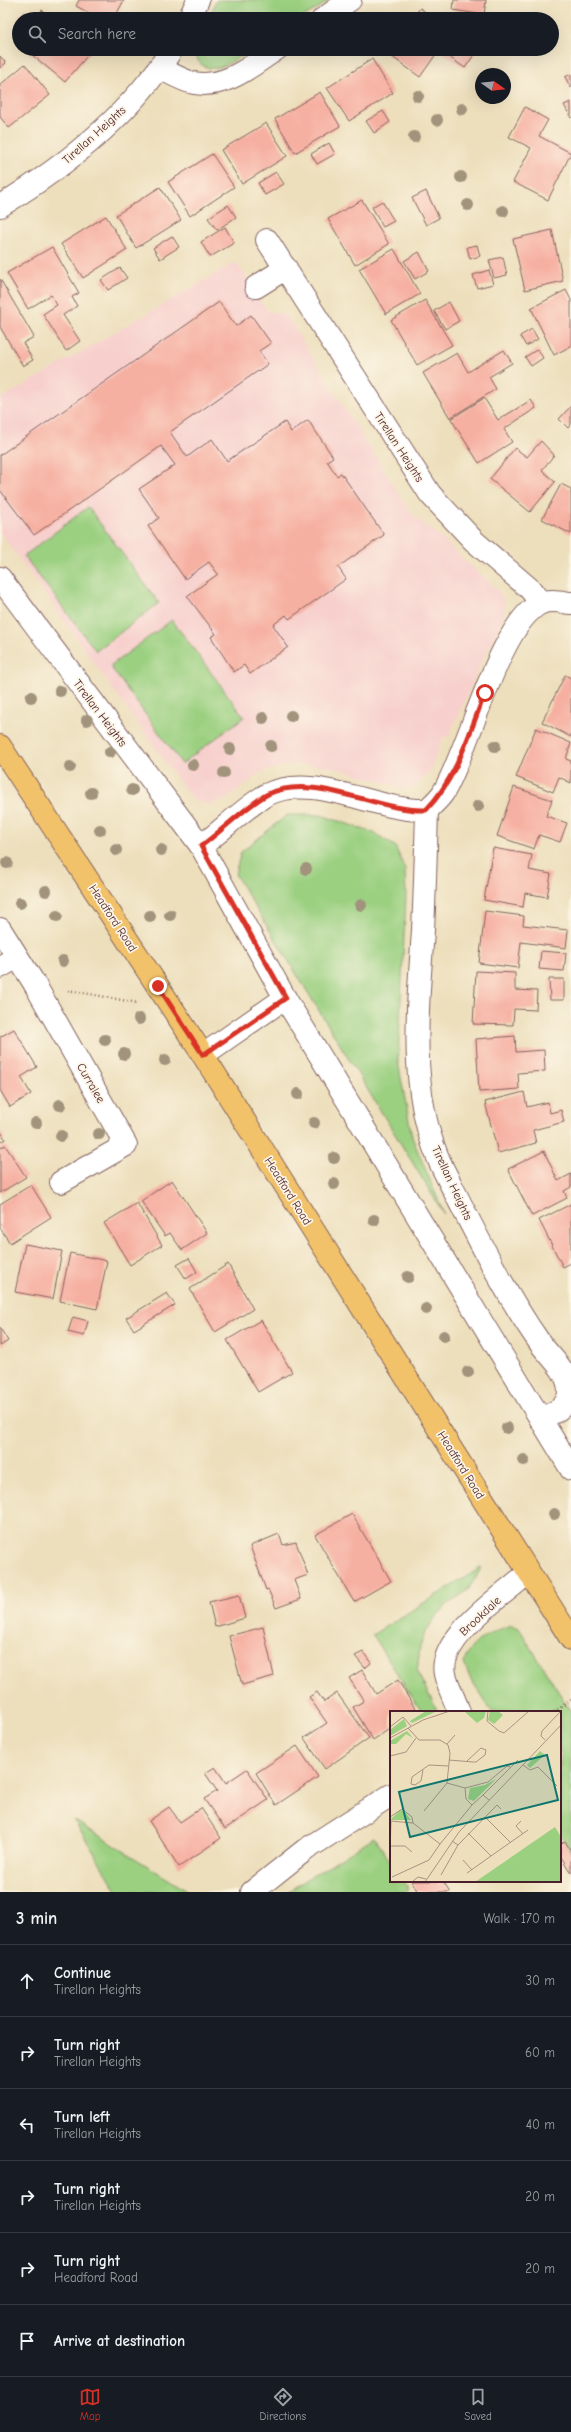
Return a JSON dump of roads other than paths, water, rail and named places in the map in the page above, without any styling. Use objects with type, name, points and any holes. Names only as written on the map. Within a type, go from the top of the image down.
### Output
[{"type":"main road","name":"Headford Road","points":[[0,746],[203,1055],[571,1639]]},
{"type":"street","points":[[192,12],[198,0]]},
{"type":"street","points":[[332,12],[350,0]]},
{"type":"street","name":"Tirellan Heights","points":[[0,206],[69,159],[87,144],[137,95],[160,68],[168,56]]},
{"type":"street","points":[[160,68],[193,83],[213,84],[232,79],[266,56]]},
{"type":"street","name":"Tirellan Heights","points":[[267,240],[430,494],[474,542],[530,589],[541,603]]},
{"type":"street","points":[[256,287],[286,268]]},
{"type":"street","name":"Tirellan Heights","points":[[0,578],[161,795],[186,823],[201,846],[286,998],[571,1469]]},
{"type":"street","points":[[201,846],[260,799],[282,790],[304,788],[319,790],[409,811],[426,810],[442,794],[459,760],[485,693],[515,630],[541,603],[556,601],[571,603]]},
{"type":"street","name":"Tirellan Heights","points":[[426,810],[426,873],[417,1035],[422,1100],[429,1133],[439,1161],[482,1246],[530,1327],[563,1371],[568,1382],[569,1392],[567,1401],[561,1408],[541,1419]]},
{"type":"street","name":"Curralee","points":[[0,929],[8,962],[34,983],[126,1145],[61,1182]]},
{"type":"street","points":[[203,1055],[286,998]]},
{"type":"street","name":"Brookdale","points":[[459,1711],[445,1673],[448,1652],[456,1638],[528,1573]]},
{"type":"street","points":[[252,1892],[304,1850],[390,1796]]}]
